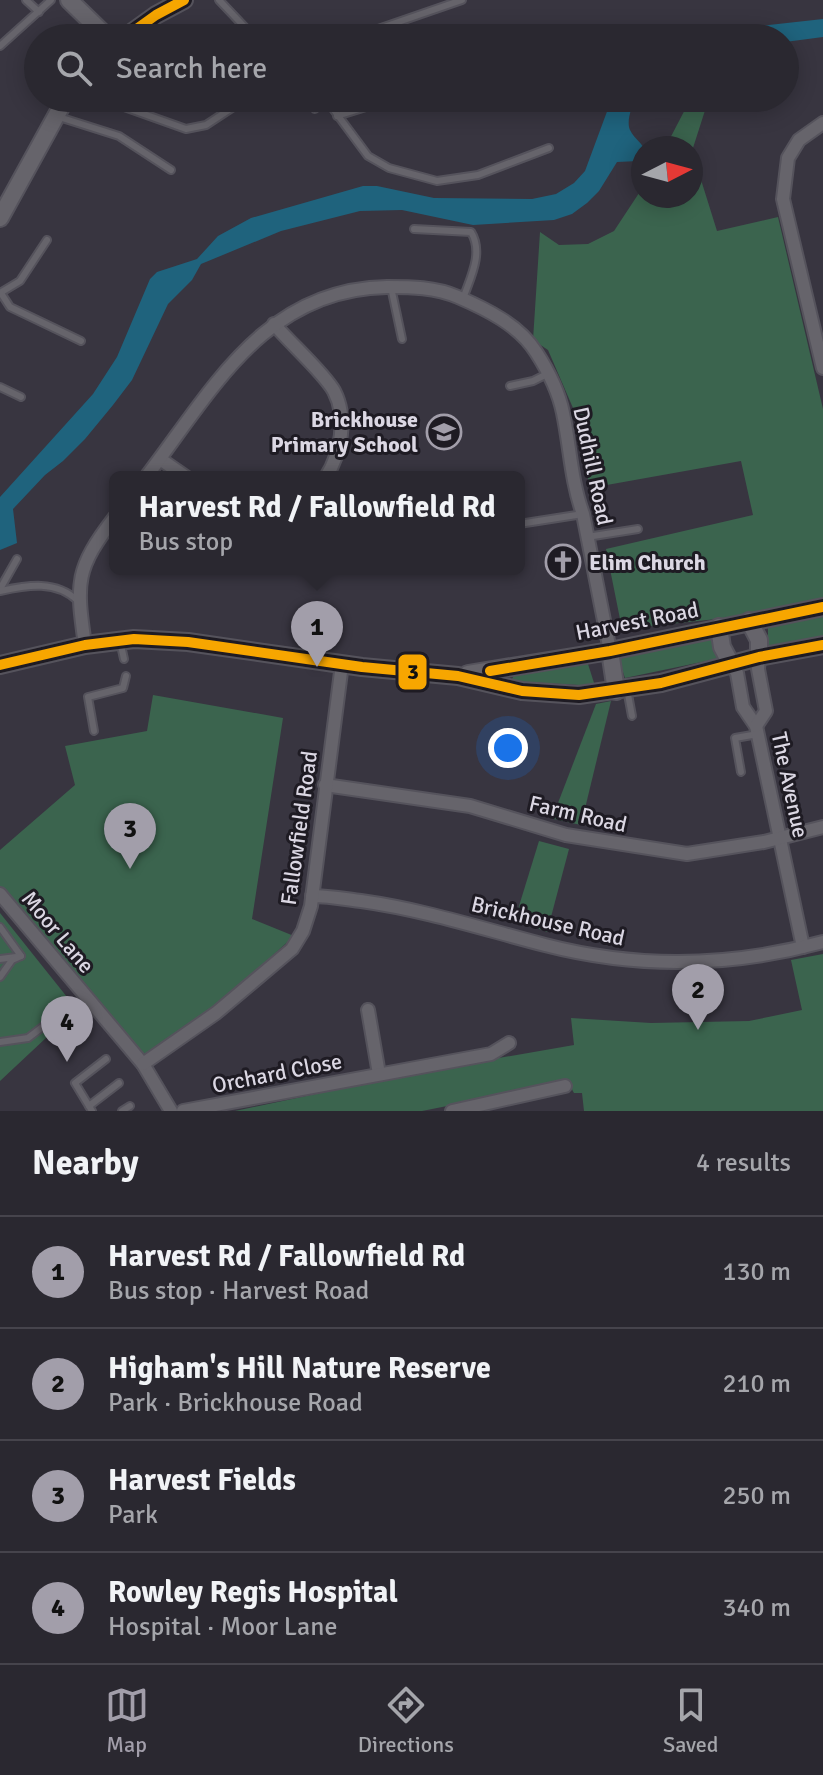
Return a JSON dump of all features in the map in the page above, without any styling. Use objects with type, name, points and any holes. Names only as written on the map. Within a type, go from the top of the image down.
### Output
[{"type":"street","points":[[69,0],[94,24]]},
{"type":"street","points":[[143,24],[184,0]]},
{"type":"street","points":[[0,218],[58,112]]},
{"type":"street","points":[[823,123],[799,140],[788,158],[783,199],[823,368]]},
{"type":"street","name":"Dudhill Road","points":[[151,471],[242,350],[274,324],[312,301],[357,288],[439,289],[494,314],[529,343],[547,374],[563,409],[576,494],[583,514],[610,651]]},
{"type":"street","points":[[274,324],[333,390],[340,410],[341,430],[336,461],[330,471]]},
{"type":"street","points":[[160,459],[177,471]]},
{"type":"street","points":[[85,645],[78,601],[80,572],[109,525]]},
{"type":"street","name":"Harvest Road","points":[[458,676],[610,651],[823,607]]},
{"type":"street","points":[[749,621],[759,640],[759,657]]},
{"type":"street","points":[[719,627],[722,647],[731,664]]},
{"type":"street","name":"Harvest Road","points":[[0,665],[85,645],[120,641],[188,642],[342,664],[458,676],[522,691],[579,695],[622,690],[823,645]]},
{"type":"street","points":[[610,651],[622,690]]},
{"type":"street","name":"The Avenue","points":[[757,730],[766,711],[758,669],[759,657]]},
{"type":"street","name":"Fallowfield Road","points":[[143,1064],[216,1013],[292,949],[303,931],[312,896],[342,664]]},
{"type":"street","name":"The Avenue","points":[[731,664],[737,673],[743,707],[757,730],[803,947]]},
{"type":"street","name":"Farm Road","points":[[325,785],[470,806],[566,835],[687,854],[781,838],[823,827]]},
{"type":"street","name":"Moor Lane","points":[[0,894],[143,1064],[171,1111]]},
{"type":"street","name":"Brickhouse Road","points":[[312,896],[408,908],[548,946],[621,960],[676,964],[727,961],[823,942]]},
{"type":"street","points":[[368,1010],[379,1074]]},
{"type":"street","name":"Orchard Close","points":[[183,1111],[491,1054],[509,1043]]},
{"type":"street","points":[[452,1111],[510,1105],[565,1086]]},
{"type":"lane","points":[[26,0],[39,12]]},
{"type":"lane","points":[[25,24],[51,0]]},
{"type":"lane","points":[[219,0],[242,24]]},
{"type":"lane","points":[[393,24],[462,0]]},
{"type":"lane","points":[[0,46],[24,25]]},
{"type":"lane","points":[[138,112],[186,129],[206,125],[226,112]]},
{"type":"lane","points":[[334,112],[368,156],[389,168],[437,181],[478,175],[549,148]]},
{"type":"lane","points":[[337,116],[350,112]]},
{"type":"lane","points":[[56,116],[119,136],[171,170]]},
{"type":"lane","points":[[414,229],[471,232],[476,240],[477,255],[463,299]]},
{"type":"lane","points":[[47,240],[20,281],[1,293],[10,307],[81,341]]},
{"type":"lane","points":[[391,287],[402,339]]},
{"type":"lane","points":[[510,386],[547,374]]},
{"type":"lane","points":[[0,387],[21,397]]},
{"type":"lane","points":[[525,523],[583,514]]},
{"type":"lane","points":[[587,537],[638,529]]},
{"type":"lane","points":[[0,590],[17,559]]},
{"type":"lane","points":[[0,590],[36,584],[68,591],[78,601]]},
{"type":"lane","points":[[120,641],[124,659]]},
{"type":"lane","points":[[94,731],[88,697],[123,688],[126,676]]},
{"type":"lane","points":[[622,690],[632,716]]},
{"type":"lane","points":[[741,772],[735,738],[757,730]]},
{"type":"lane","points":[[0,927],[21,956]]},
{"type":"lane","points":[[0,959],[21,956]]},
{"type":"lane","points":[[0,977],[12,960],[21,956]]},
{"type":"lane","points":[[0,1042],[28,1038],[49,1022]]},
{"type":"lane","points":[[106,1059],[75,1083],[90,1109],[119,1083]]},
{"type":"lane","points":[[122,1111],[130,1106]]},
{"type":"green space","points":[[684,112],[705,112],[697,136],[671,136]]},
{"type":"green space","points":[[703,186],[717,231],[778,217],[823,409],[823,603],[773,613],[622,629],[606,549],[753,515],[741,461],[590,488],[573,408],[548,350],[533,340],[540,232],[559,245],[588,244],[614,231],[631,205],[631,208],[703,208]]},
{"type":"green space","points":[[823,613],[823,638],[768,648],[768,624]]},
{"type":"green space","points":[[712,635],[721,658],[625,678],[618,657]]},
{"type":"green space","points":[[588,664],[595,686],[511,681],[514,675]]},
{"type":"green space","points":[[153,695],[283,718],[252,919],[294,936],[234,991],[150,1055],[137,1051],[0,887],[0,850],[75,785],[65,746],[147,731]]},
{"type":"green space","points":[[611,701],[581,825],[554,819],[596,704]]},
{"type":"green space","points":[[539,841],[569,849],[547,932],[515,919]]},
{"type":"green space","points":[[0,913],[78,1008],[0,1081]]},
{"type":"green space","points":[[823,954],[823,1111],[584,1111],[582,1093],[574,1093],[569,1084],[562,1083],[422,1111],[235,1111],[429,1070],[574,1045],[571,1018],[651,1023],[749,1021],[802,1010],[791,960]]},
{"type":"water","points":[[823,19],[823,37],[799,40],[799,24],[778,24]]},
{"type":"water","points":[[607,112],[631,112],[629,126],[635,136],[631,136],[631,161],[617,162],[599,191],[572,214],[554,220],[473,225],[402,210],[360,211],[281,231],[201,264],[192,280],[168,304],[132,380],[113,405],[85,439],[13,509],[17,543],[0,550],[0,497],[93,394],[117,357],[150,279],[157,272],[197,259],[218,236],[251,218],[363,186],[434,198],[532,199],[556,194],[574,183],[585,171]]},
{"type":"transit line","name":"3","points":[[143,24],[184,0]]},
{"type":"transit line","name":"3","points":[[490,671],[610,651],[823,607]]},
{"type":"transit line","name":"3","points":[[0,665],[85,645],[134,639],[188,642],[362,667],[458,676],[522,691],[579,695],[661,683],[759,657],[823,645]]},
{"type":"place","name":"Brickhouse Primary School","points":[[444,432]]},
{"type":"place","name":"Elim Church","points":[[563,562]]},
{"type":"place","name":"Harvest Rd / Fallowfield Rd","points":[[317,667]]},
{"type":"place","name":"Harvest Fields","points":[[130,869]]},
{"type":"place","name":"Higham's Hill Nature Reserve","points":[[698,1030]]},
{"type":"place","name":"Rowley Regis Hospital","points":[[67,1062]]}]
